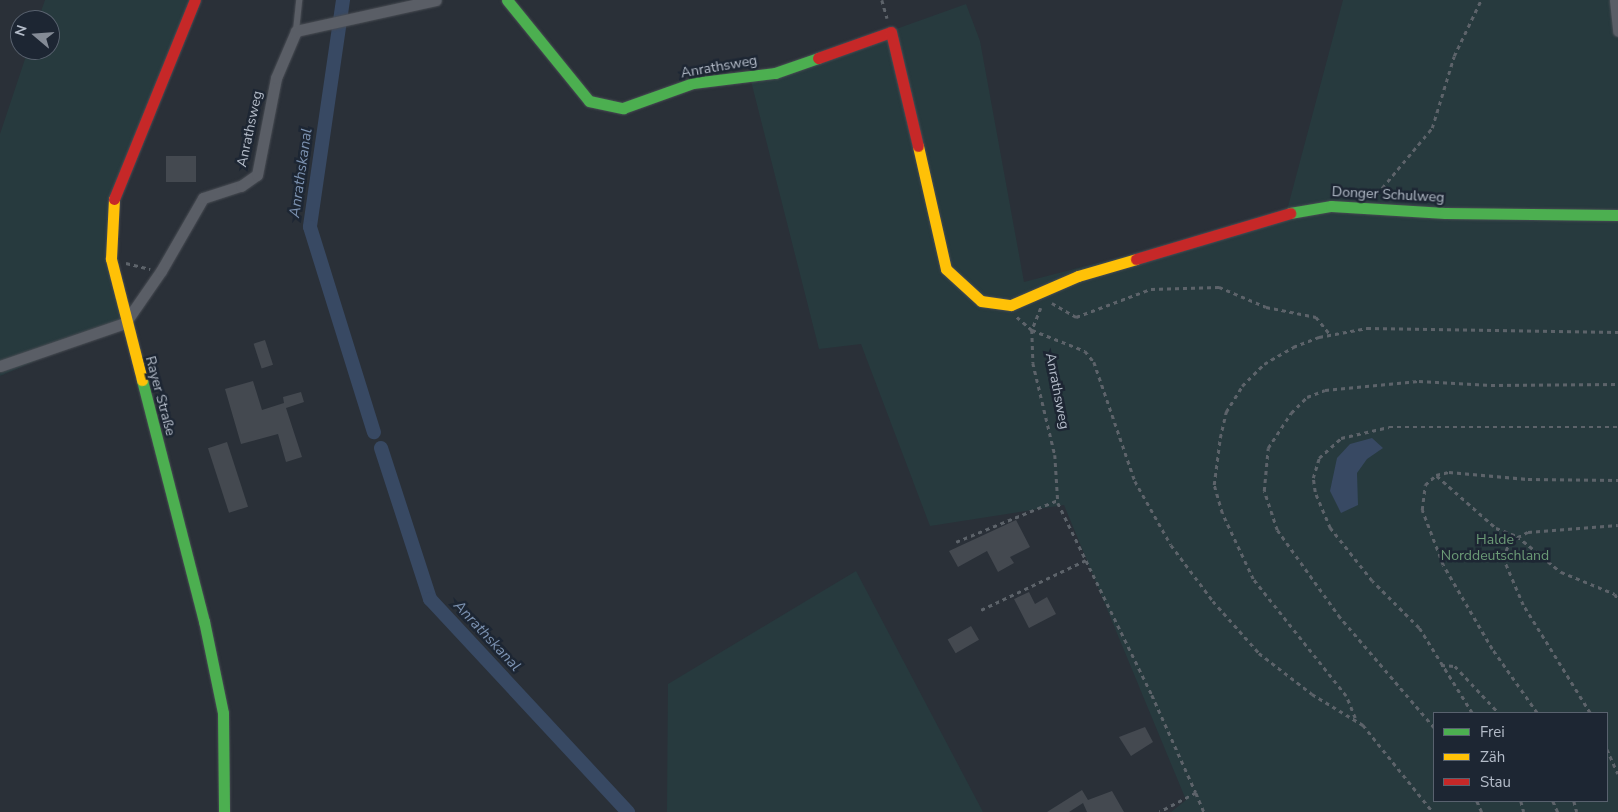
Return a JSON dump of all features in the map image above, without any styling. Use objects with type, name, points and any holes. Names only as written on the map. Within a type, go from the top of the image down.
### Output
[{"type":"street","name":"Rayer Straße","points":[[196,0],[112,201],[112,259],[125,322],[208,640],[223,713],[224,812]]},
{"type":"street","points":[[296,31],[436,0]]},
{"type":"street","name":"Anrathsweg","points":[[508,0],[589,101],[623,108],[693,83],[775,73],[891,32]]},
{"type":"street","points":[[1615,0],[1618,31]]},
{"type":"street","name":"Anrathsweg","points":[[125,322],[161,272],[203,198],[241,186],[257,175],[276,78],[296,31]]},
{"type":"street","name":"Donger Schulweg","points":[[891,32],[946,269],[981,301],[1011,305],[1078,276],[1294,212],[1331,206],[1453,213],[1618,216]]},
{"type":"street","points":[[0,366],[125,322]]},
{"type":"lane","points":[[296,31],[299,0]]},
{"type":"path","points":[[882,0],[891,32]]},
{"type":"path","points":[[1370,207],[1384,183],[1432,128],[1454,56],[1481,0]]},
{"type":"path","points":[[112,259],[161,272]]},
{"type":"path","name":"Anrathsweg","points":[[1204,812],[1058,500],[1055,454],[1033,363],[1032,330],[1044,300],[1076,317],[1151,289],[1219,287],[1266,307],[1316,317],[1330,334]]},
{"type":"path","points":[[1355,718],[1346,696],[1253,579],[1222,513],[1214,485],[1226,412],[1242,386],[1264,364],[1293,347],[1330,334],[1405,326],[1618,332]]},
{"type":"path","points":[[1032,330],[1085,351],[1094,362],[1134,481],[1171,545],[1213,601],[1259,653],[1312,694],[1355,718],[1398,764],[1433,812]]},
{"type":"path","points":[[1433,727],[1340,618],[1277,530],[1264,491],[1263,471],[1271,443],[1296,408],[1325,390],[1419,381],[1491,385],[1618,384]]},
{"type":"path","points":[[1471,712],[1419,628],[1372,581],[1330,528],[1314,492],[1319,458],[1341,438],[1389,427],[1618,427]]},
{"type":"path","points":[[1536,712],[1479,628],[1430,536],[1421,498],[1425,485],[1436,475],[1449,472],[1528,480],[1618,480]]},
{"type":"path","points":[[1436,475],[1496,528],[1517,536],[1561,572],[1614,594],[1618,600]]},
{"type":"path","points":[[956,542],[1058,500]]},
{"type":"path","points":[[1589,712],[1523,605],[1506,569],[1505,547],[1517,536],[1558,527],[1618,525]]},
{"type":"path","points":[[981,610],[1086,560]]},
{"type":"path","points":[[1441,665],[1455,666],[1498,712]]},
{"type":"path","points":[[1608,751],[1618,774]]},
{"type":"path","points":[[1160,812],[1196,793]]},
{"type":"green space","points":[[45,0],[195,0],[113,201],[125,323],[0,376],[0,134],[25,60],[60,60],[60,10],[42,10]]},
{"type":"green space","name":"Halde Norddeutschland","points":[[1343,0],[1618,0],[1618,812],[1171,812],[1186,800],[1064,505],[930,526],[861,344],[819,349],[751,81],[966,4],[980,41],[1024,282],[1286,214]]},
{"type":"green space","points":[[856,571],[983,812],[667,812],[668,684]]},
{"type":"water","points":[[1372,438],[1383,448],[1367,459],[1357,473],[1358,505],[1341,513],[1330,491],[1337,458],[1350,444]]},
{"type":"building","points":[[166,156],[196,156],[196,182],[166,182]]},
{"type":"building","points":[[265,340],[273,365],[262,368],[254,344]]},
{"type":"building","points":[[253,381],[262,410],[284,403],[283,397],[301,392],[304,402],[286,408],[302,457],[286,462],[278,434],[241,444],[225,389]]},
{"type":"building","points":[[227,442],[248,507],[229,513],[208,448]]},
{"type":"building","points":[[1016,520],[1030,547],[1010,557],[1014,563],[998,572],[987,551],[958,567],[949,551]]},
{"type":"building","points":[[1029,592],[1035,604],[1047,597],[1056,614],[1029,628],[1014,599]]},
{"type":"building","points":[[971,626],[979,640],[956,653],[948,640]]},
{"type":"building","points":[[1145,727],[1153,742],[1131,756],[1119,737]]},
{"type":"building","points":[[1082,790],[1088,800],[1112,791],[1124,812],[1087,812],[1083,803],[1069,812],[1047,812]]},
{"type":"waterway","name":"Anrathskanal","points":[[343,0],[310,227],[374,432]]},
{"type":"waterway","name":"Anrathskanal","points":[[381,448],[430,599],[628,812]]},
{"type":"traffic: fast","points":[[507,0],[589,101],[623,108],[693,83],[775,73],[818,58]]},
{"type":"traffic: fast","points":[[1290,213],[1331,206],[1445,213],[1618,215]]},
{"type":"traffic: fast","points":[[142,380],[204,621],[223,713],[224,812]]},
{"type":"traffic: slow","points":[[918,146],[946,269],[981,301],[1011,305],[1078,276],[1136,259]]},
{"type":"traffic: slow","points":[[114,199],[111,259],[142,380]]},
{"type":"traffic: jam","points":[[114,199],[195,0]]},
{"type":"traffic: jam","points":[[818,58],[891,32],[918,146]]},
{"type":"traffic: jam","points":[[1136,259],[1290,213]]}]
